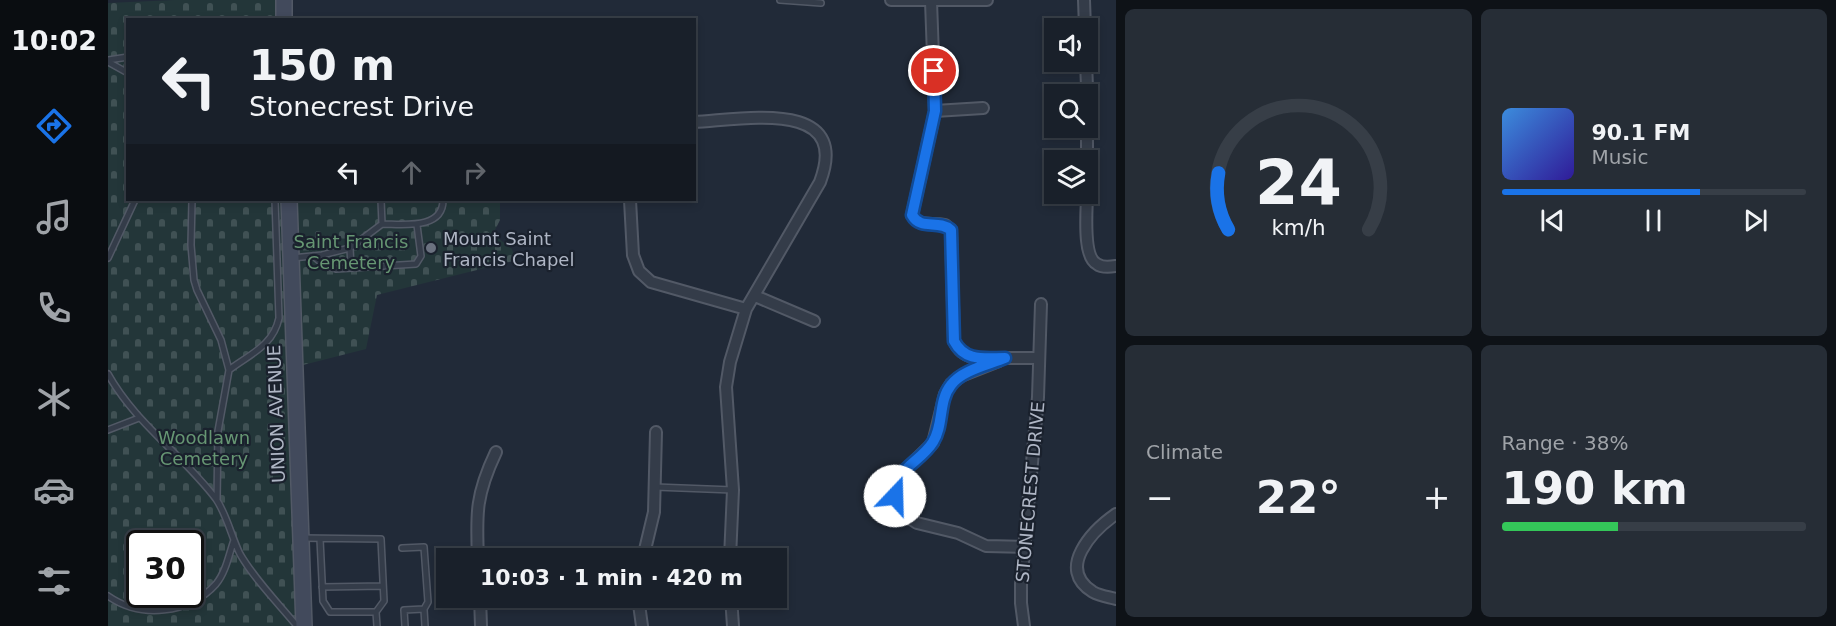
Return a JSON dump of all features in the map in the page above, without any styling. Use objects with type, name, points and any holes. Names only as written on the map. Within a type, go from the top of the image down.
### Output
[{"type":"street","points":[[284,0],[284,18]]},
{"type":"street","points":[[891,0],[987,0]]},
{"type":"street","points":[[1084,0],[1085,18]]},
{"type":"street","points":[[931,1],[935,111],[912,215],[915,222],[945,225],[951,230],[954,341],[958,349],[965,355],[975,358],[1039,358]]},
{"type":"street","points":[[935,111],[983,108]]},
{"type":"street","points":[[696,122],[734,118],[797,120],[814,129],[825,144],[827,158],[820,182],[746,309],[730,362],[726,387],[733,490],[730,548]]},
{"type":"street","name":"UNION AVENUE","points":[[289,201],[304,626]]},
{"type":"street","points":[[630,201],[633,255],[639,271],[651,282],[746,309]]},
{"type":"street","points":[[1087,204],[1088,254],[1096,264],[1107,267],[1116,266]]},
{"type":"street","points":[[755,296],[813,321]]},
{"type":"street","name":"STONECREST DRIVE","points":[[1024,626],[1021,603],[1024,547],[1038,407],[1041,304]]},
{"type":"street","points":[[1005,358],[961,376],[951,384],[945,394],[933,443],[899,476],[894,486],[895,496],[905,515],[917,523],[958,533],[986,546],[1024,547]]},
{"type":"street","points":[[645,548],[654,512],[656,432]]},
{"type":"street","points":[[478,548],[479,494],[495,452]]},
{"type":"street","points":[[1116,514],[1090,537],[1077,559],[1078,572],[1083,583],[1094,592],[1116,599]]},
{"type":"street","points":[[480,608],[481,626]]},
{"type":"street","points":[[640,608],[642,626]]},
{"type":"street","points":[[732,608],[733,626]]},
{"type":"lane","points":[[780,0],[821,3]]},
{"type":"lane","points":[[108,61],[126,57]]},
{"type":"lane","points":[[108,61],[126,72]]},
{"type":"lane","points":[[108,258],[135,201]]},
{"type":"lane","points":[[192,201],[191,245],[194,280],[221,340],[229,370],[218,431],[216,500]]},
{"type":"lane","points":[[229,370],[268,342],[277,327],[279,318],[274,201]]},
{"type":"lane","points":[[381,201],[382,224]]},
{"type":"lane","points":[[290,259],[350,248],[382,224],[417,225],[433,220],[443,208],[444,201]]},
{"type":"lane","points":[[314,256],[324,265],[336,268],[416,264],[421,256],[417,225]]},
{"type":"lane","points":[[350,248],[351,267]]},
{"type":"lane","points":[[108,374],[120,395],[139,418],[216,500],[249,569],[297,626]]},
{"type":"lane","points":[[108,430],[139,418]]},
{"type":"lane","points":[[655,487],[733,490]]},
{"type":"lane","points":[[301,538],[381,539],[384,601],[376,612],[377,626]]},
{"type":"lane","points":[[320,539],[323,601],[330,612],[376,612]]},
{"type":"lane","points":[[108,596],[132,607],[158,611],[191,603],[216,583],[224,570],[234,540]]},
{"type":"lane","points":[[402,548],[424,547],[428,603],[423,609],[425,626]]},
{"type":"lane","points":[[352,586],[352,594]]},
{"type":"lane","points":[[365,586],[365,594]]},
{"type":"lane","points":[[322,587],[383,586]]},
{"type":"lane","points":[[341,587],[342,596]]},
{"type":"lane","points":[[353,603],[353,612]]},
{"type":"lane","points":[[366,603],[366,612]]},
{"type":"lane","points":[[342,604],[343,612]]},
{"type":"lane","points":[[405,626],[404,610],[423,609]]},
{"type":"green space","name":"Woodlawn Cemetery","points":[[175,0],[284,0],[285,18],[126,18],[126,201],[290,201],[304,626],[108,626],[108,3]]},
{"type":"green space","name":"Saint Francis Cemetery","points":[[297,201],[500,201],[500,220],[493,234],[512,249],[513,261],[377,295],[366,349],[303,365]]},
{"type":"place","name":"Mount Saint Francis Chapel","points":[[431,248]]},
{"type":"route","points":[[895,496],[894,486],[899,476],[933,443],[945,394],[951,384],[961,376],[1005,358],[975,358],[965,355],[958,349],[954,341],[951,230],[945,225],[915,222],[911,212],[935,111],[934,71]]}]
